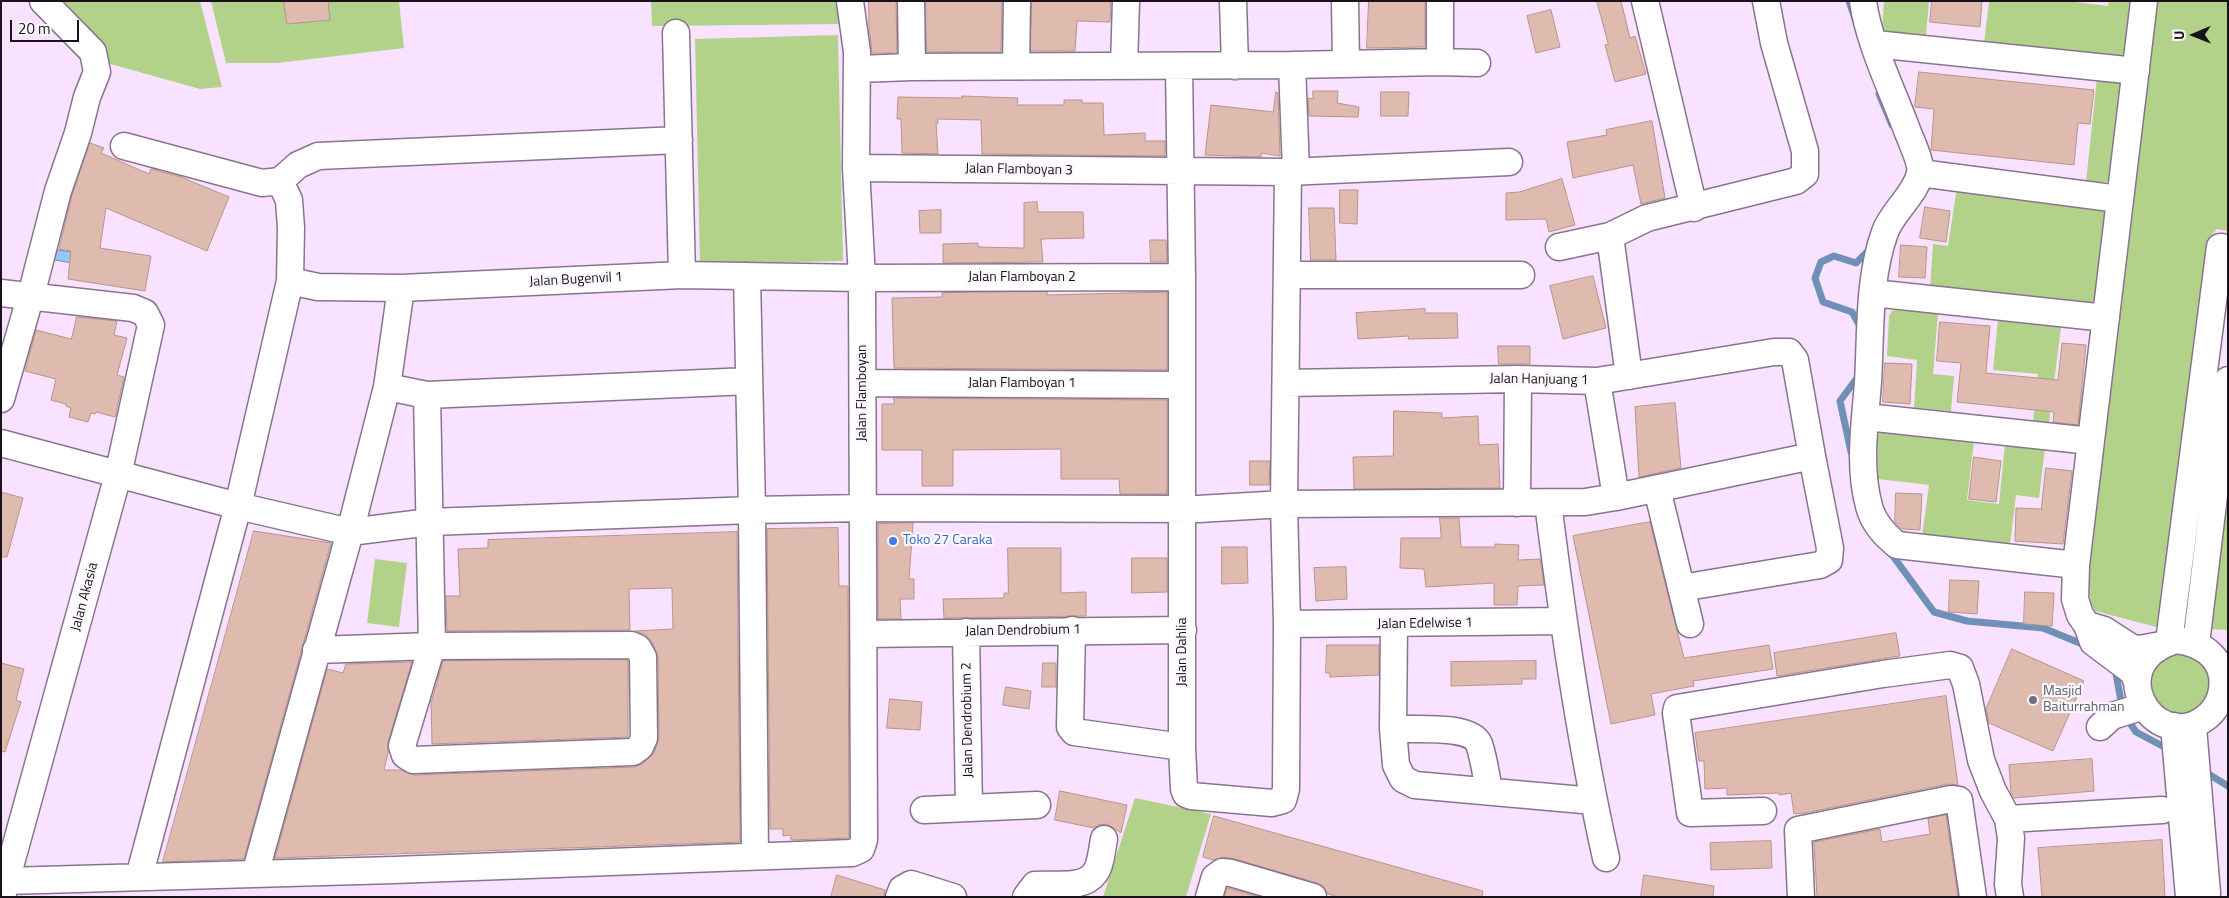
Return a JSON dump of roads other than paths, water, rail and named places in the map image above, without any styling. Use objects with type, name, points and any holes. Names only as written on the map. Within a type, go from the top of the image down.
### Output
[{"type":"street","points":[[1,399],[31,296],[58,191],[78,133],[87,97],[97,72],[93,52],[43,1]]},
{"type":"street","name":"Jalan Flamboyan","points":[[755,856],[852,853],[861,849],[864,840],[862,278],[856,168],[858,61],[850,1]]},
{"type":"street","points":[[911,1],[912,67]]},
{"type":"street","points":[[1016,66],[1017,1]]},
{"type":"street","points":[[1124,66],[1126,1]]},
{"type":"street","points":[[1233,1],[1235,66]]},
{"type":"street","points":[[1345,1],[1346,64]]},
{"type":"street","points":[[1440,1],[1440,62]]},
{"type":"street","points":[[1645,1],[1694,208]]},
{"type":"street","points":[[1559,247],[1610,236],[1647,218],[1694,208],[1796,181],[1805,174],[1805,151],[1774,43],[1766,1]]},
{"type":"street","points":[[1863,1],[1875,44],[1916,155],[1920,173],[1886,230],[1877,259],[1873,293],[1863,482],[1869,509],[1882,533],[1897,545],[2076,565]]},
{"type":"street","points":[[2124,709],[2133,672],[2094,642],[2088,625],[2080,615],[2075,599],[2076,565],[2144,1]]},
{"type":"street","points":[[676,33],[682,275]]},
{"type":"street","points":[[1875,44],[2136,71]]},
{"type":"street","points":[[858,61],[912,67],[1477,63]]},
{"type":"street","points":[[1287,624],[1284,504],[1287,275],[1292,171],[1292,65]]},
{"type":"street","name":"Jalan Dahlia","points":[[1179,66],[1182,172],[1182,747],[1184,789],[1186,794],[1272,802],[1283,800],[1286,789],[1287,624]]},
{"type":"street","points":[[124,146],[262,183],[280,181],[298,165],[318,156],[679,140]]},
{"type":"street","name":"Jalan Flamboyan 3","points":[[856,168],[1182,172],[1292,171],[1509,162]]},
{"type":"street","points":[[1920,173],[2119,199]]},
{"type":"street","points":[[139,877],[238,506],[290,281],[291,228],[288,200],[280,181]]},
{"type":"street","points":[[1610,236],[1629,376]]},
{"type":"street","points":[[2124,709],[2140,668],[2148,654],[2165,643],[2220,246],[2228,248]]},
{"type":"street","name":"Jalan Bugenvil 1","points":[[290,281],[318,287],[401,288],[682,275],[862,278]]},
{"type":"street","points":[[1287,275],[1522,275]]},
{"type":"street","points":[[4,889],[139,877],[755,856],[752,510],[747,276]]},
{"type":"street","name":"Jalan Flamboyan 2","points":[[862,278],[1182,277]]},
{"type":"street","points":[[255,874],[350,532],[387,387],[401,288]]},
{"type":"street","points":[[1,293],[31,296]]},
{"type":"street","points":[[1873,293],[2106,318]]},
{"type":"street","name":"Jalan Akasia","points":[[4,889],[118,475],[150,325],[145,312],[133,308],[31,296]]},
{"type":"street","name":"Jalan Hanjuang 1","points":[[1286,383],[1518,379],[1597,381],[1774,352],[1789,352],[1795,360],[1812,456]]},
{"type":"street","points":[[1517,503],[1518,379]]},
{"type":"street","points":[[2196,644],[2228,380]]},
{"type":"street","points":[[387,387],[427,395],[749,381]]},
{"type":"street","points":[[1597,381],[1616,497]]},
{"type":"street","name":"Jalan Flamboyan 1","points":[[863,383],[1181,384]]},
{"type":"street","points":[[316,650],[432,646],[631,645],[638,648],[643,657],[644,738],[640,747],[633,752],[413,760],[405,755],[402,746],[432,646],[427,395]]},
{"type":"street","points":[[1866,417],[2091,441]]},
{"type":"street","points":[[1,443],[238,506],[350,532],[430,522],[752,510],[1183,508],[1284,504],[1585,502],[1657,489],[1812,456],[1830,548],[1829,560],[1820,565],[1681,588]]},
{"type":"street","points":[[1657,489],[1690,624]]},
{"type":"street","points":[[1548,503],[1563,622],[1594,801],[1606,858]]},
{"type":"street","name":"Jalan Edelwise 1","points":[[1287,624],[1563,622]]},
{"type":"street","points":[[1394,624],[1393,729],[1396,765],[1403,779],[1415,785],[1489,790],[1594,801]]},
{"type":"street","points":[[2088,625],[2104,630],[2132,648],[2140,649],[2176,640],[2206,648],[2222,660],[2224,696],[2211,714],[2184,737]]},
{"type":"street","points":[[1072,630],[1070,727],[1074,732],[1182,747]]},
{"type":"street","name":"Jalan Dendrobium 1","points":[[864,634],[1183,630]]},
{"type":"street","name":"Jalan Dendrobium 2","points":[[966,632],[969,808]]},
{"type":"street","points":[[1763,811],[1690,813],[1676,713],[1677,708],[1873,675],[1950,666],[1960,668],[1966,684],[1981,760],[1993,792],[2008,820],[2011,838],[2008,884],[2010,897]]},
{"type":"street","points":[[2124,709],[2147,711],[2184,737]]},
{"type":"street","points":[[1393,729],[1455,731],[1470,734],[1478,742],[1489,790]]},
{"type":"street","points":[[2184,737],[2187,773],[2189,897]]},
{"type":"street","points":[[2187,773],[2207,897]]},
{"type":"street","points":[[1801,897],[1798,830],[1951,799],[1959,800],[1973,897]]},
{"type":"street","points":[[924,810],[1036,805]]},
{"type":"street","points":[[2008,820],[2162,810]]},
{"type":"street","points":[[1026,897],[1035,885],[1080,884],[1089,879],[1096,872],[1104,839]]},
{"type":"street","points":[[1209,897],[1215,877],[1222,872],[1313,897]]},
{"type":"street","points":[[899,897],[902,889],[912,884],[953,897]]},
{"type":"water","points":[[51,249],[92,255],[90,266],[49,259]]},
{"type":"waterway","points":[[1849,1],[1856,22]]},
{"type":"waterway","points":[[1879,94],[1892,125]]},
{"type":"waterway","points":[[1861,328],[1852,312],[1823,302],[1815,278],[1821,262],[1834,256],[1856,263],[1870,249]]},
{"type":"waterway","points":[[1851,452],[1840,401],[1860,374]]},
{"type":"waterway","points":[[1890,552],[1934,612],[1967,621],[2043,628],[2087,646]]},
{"type":"waterway","points":[[2115,668],[2122,707]]},
{"type":"waterway","points":[[2126,717],[2136,732],[2170,750]]},
{"type":"waterway","points":[[2202,770],[2228,786]]},
{"type":"place","name":"Toko 27 Caraka","points":[[893,541]]},
{"type":"place","name":"Masjid Baiturrahman","points":[[2033,700]]}]
